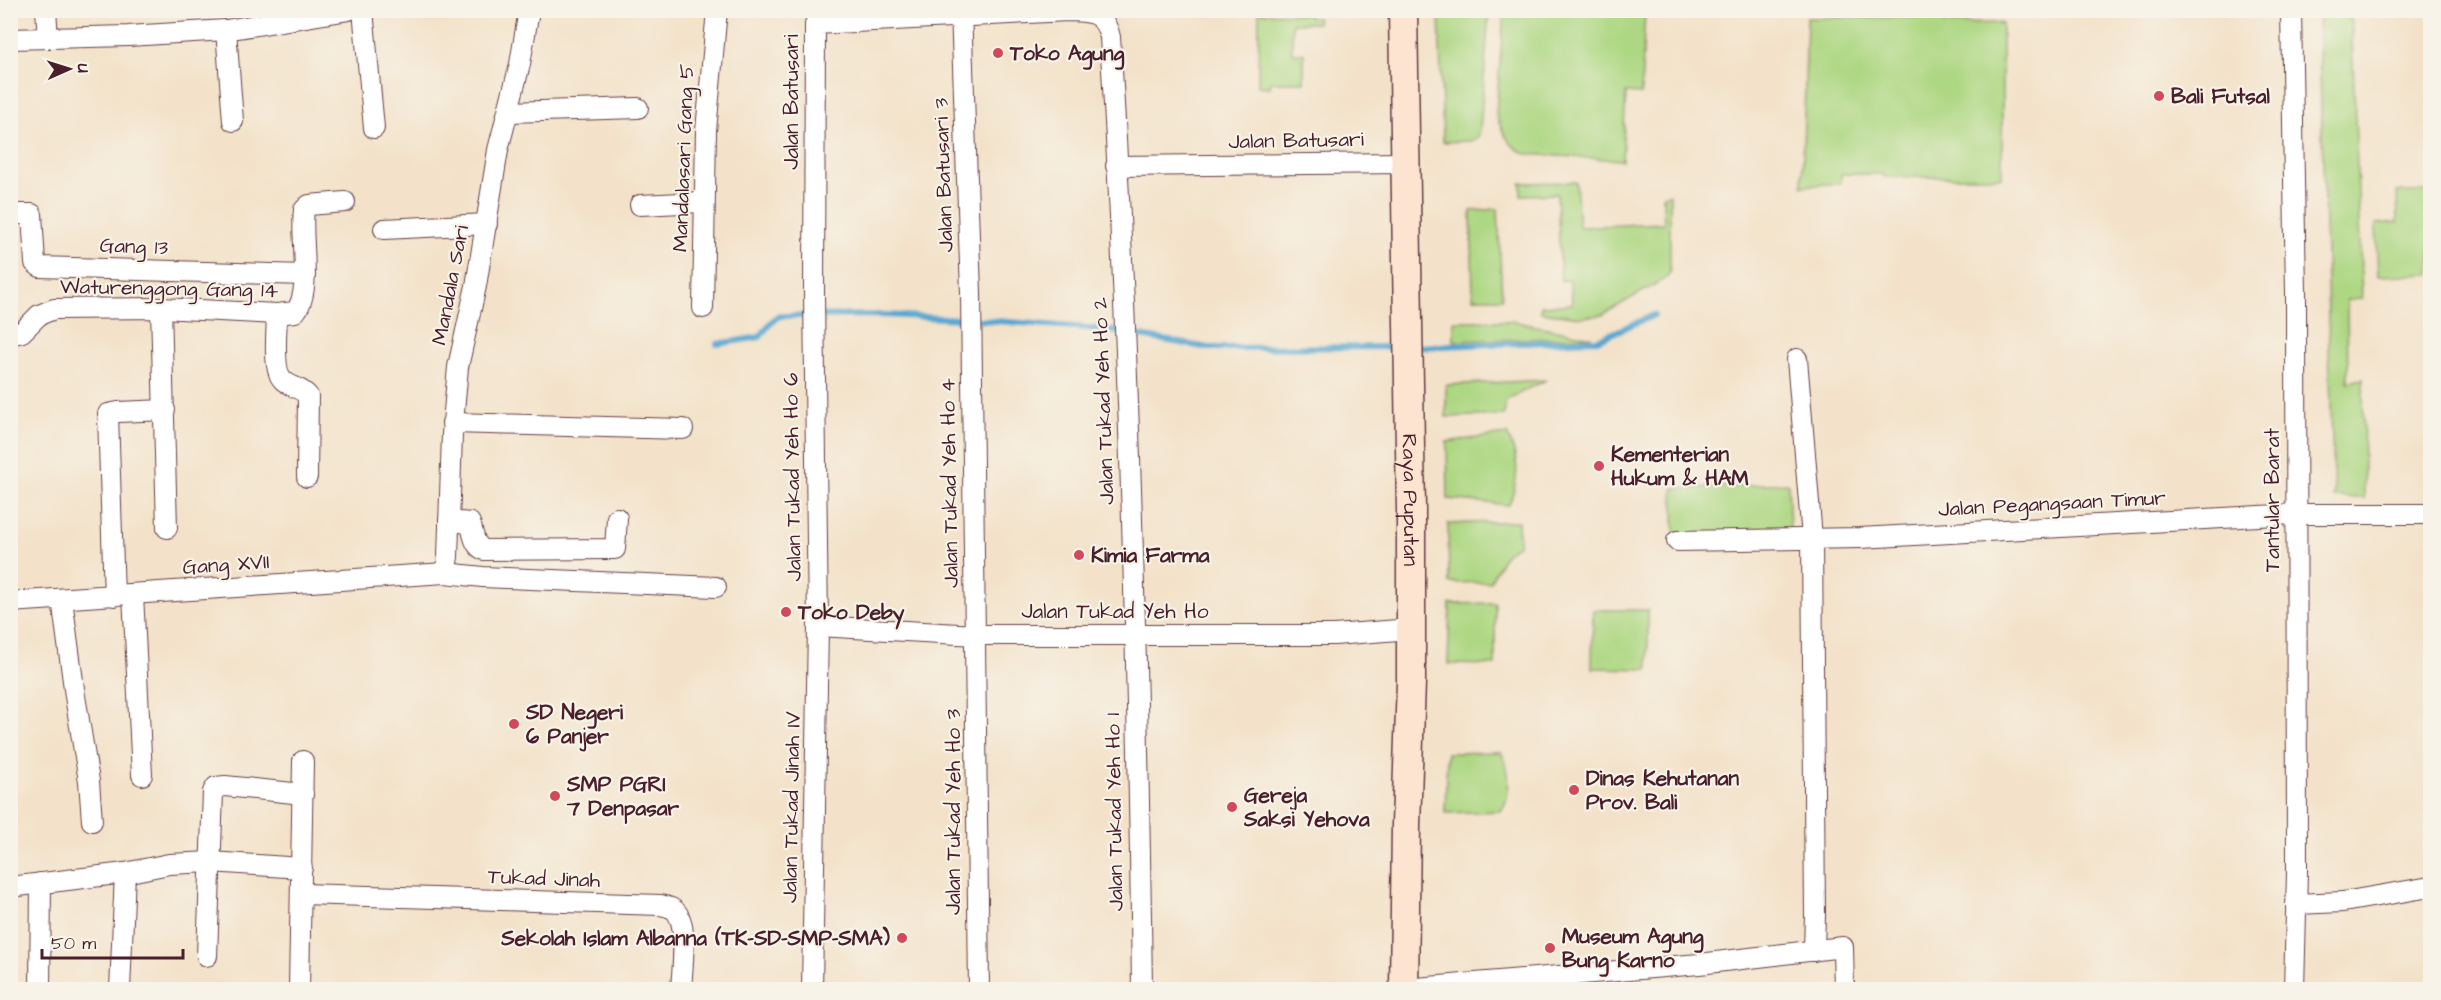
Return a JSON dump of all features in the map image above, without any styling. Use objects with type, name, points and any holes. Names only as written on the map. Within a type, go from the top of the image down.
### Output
[{"type":"main road","name":"Raya Puputan","points":[[1403,10],[1410,334],[1411,629],[1404,989]]},
{"type":"street","points":[[46,10],[48,38]]},
{"type":"street","points":[[228,10],[233,121]]},
{"type":"street","points":[[10,39],[128,36],[230,30],[283,15],[349,10]]},
{"type":"street","points":[[363,10],[374,128]]},
{"type":"street","name":"Mandala Sari","points":[[445,573],[448,568],[453,423],[458,367],[487,224],[498,150],[509,112],[529,10]]},
{"type":"street","name":"Mandalasari Gang 5","points":[[703,308],[703,202],[711,63],[717,10]]},
{"type":"street","name":"Tantular Barat","points":[[2291,10],[2296,292],[2294,990]]},
{"type":"street","name":"Jalan Batusari","points":[[814,327],[815,24],[961,14],[1084,11],[1104,21]]},
{"type":"street","name":"Jalan Batusari 3","points":[[961,14],[971,331]]},
{"type":"street","name":"Jalan Tukad Yeh Ho 2","points":[[1104,21],[1110,38],[1124,306],[1135,634]]},
{"type":"street","points":[[509,112],[638,108]]},
{"type":"street","name":"Jalan Batusari","points":[[1116,166],[1405,163]]},
{"type":"street","name":"Waturenggong Gang 14","points":[[10,335],[22,332],[39,315],[54,309],[161,308],[277,314],[295,312],[299,308],[305,275],[304,210],[309,205],[345,202]]},
{"type":"street","points":[[640,205],[703,202]]},
{"type":"street","name":"Gang 13","points":[[10,214],[32,214],[35,263],[40,267],[305,275]]},
{"type":"street","points":[[384,229],[487,224]]},
{"type":"street","points":[[161,308],[167,528]]},
{"type":"street","points":[[277,314],[277,371],[288,385],[305,392],[308,396],[308,477]]},
{"type":"street","name":"Jalan Tukad Yeh Ho 6","points":[[814,327],[818,626]]},
{"type":"street","name":"Jalan Tukad Yeh Ho 4","points":[[971,331],[976,635]]},
{"type":"street","points":[[1797,359],[1812,538],[1814,951]]},
{"type":"street","points":[[142,775],[108,414],[165,410]]},
{"type":"street","points":[[453,423],[683,429]]},
{"type":"street","name":"Jalan Pegangsaan Timur","points":[[1677,541],[1812,538],[2296,514],[2430,514]]},
{"type":"street","points":[[449,521],[470,523],[478,548],[484,550],[615,549],[617,518]]},
{"type":"street","name":"Gang XVII","points":[[10,602],[445,573],[483,577],[716,587]]},
{"type":"street","points":[[62,599],[89,781],[92,821]]},
{"type":"street","name":"Jalan Tukad Yeh Ho","points":[[818,626],[976,635],[1334,635],[1411,629]]},
{"type":"street","name":"Jalan Tukad Jinah IV","points":[[812,990],[818,626]]},
{"type":"street","name":"Jalan Tukad Yeh Ho 1","points":[[1135,634],[1142,990]]},
{"type":"street","name":"Jalan Tukad Yeh Ho 3","points":[[976,635],[979,990]]},
{"type":"street","points":[[299,990],[303,761]]},
{"type":"street","points":[[207,956],[212,797],[216,787],[303,794]]},
{"type":"street","points":[[10,887],[125,873],[169,864],[211,861],[302,868]]},
{"type":"street","points":[[120,990],[125,873]]},
{"type":"street","points":[[40,990],[41,883]]},
{"type":"street","points":[[2296,904],[2343,902],[2430,887]]},
{"type":"street","name":"Tukad Jinah","points":[[302,894],[661,905],[672,908],[679,915],[683,928],[681,990]]},
{"type":"street","points":[[1404,989],[1698,964],[1843,947],[1844,990]]},
{"type":"green space","points":[[1439,11],[1489,11],[1480,130],[1478,138],[1471,141],[1443,142]]},
{"type":"green space","points":[[1504,11],[1645,11],[1641,94],[1626,93],[1622,160],[1526,154],[1511,143],[1496,114]]},
{"type":"green space","points":[[2318,11],[2351,11],[2362,299],[2347,300],[2348,382],[2363,379],[2364,498],[2334,497]]},
{"type":"green space","points":[[1259,13],[1308,14],[1309,17],[1318,18],[1317,23],[1292,23],[1292,53],[1304,53],[1304,82],[1271,82],[1270,87],[1258,86]]},
{"type":"green space","points":[[1944,17],[1944,24],[2002,23],[2002,177],[1884,177],[1883,174],[1841,174],[1841,183],[1802,186],[1807,18]]},
{"type":"green space","points":[[1576,182],[1579,227],[1664,223],[1663,195],[1670,194],[1670,273],[1663,280],[1602,315],[1581,317],[1541,312],[1541,306],[1572,304],[1570,280],[1561,281],[1557,194],[1521,195],[1521,183]]},
{"type":"green space","points":[[2397,192],[2430,192],[2430,274],[2378,276],[2376,224],[2398,222]]},
{"type":"green space","points":[[1498,209],[1502,298],[1473,298],[1471,211]]},
{"type":"green space","points":[[1454,321],[1512,321],[1592,337],[1454,341]]},
{"type":"green space","points":[[1546,380],[1506,400],[1504,415],[1446,417],[1446,385]]},
{"type":"green space","points":[[1507,434],[1517,469],[1509,505],[1448,499],[1447,442]]},
{"type":"green space","points":[[1788,483],[1790,531],[1675,538],[1673,489]]},
{"type":"green space","points":[[1518,521],[1519,544],[1505,554],[1490,582],[1449,583],[1448,524]]},
{"type":"green space","points":[[1495,603],[1495,665],[1448,664],[1450,604]]},
{"type":"green space","points":[[1593,610],[1648,610],[1648,669],[1592,668]]},
{"type":"green space","points":[[1501,752],[1506,766],[1508,790],[1505,805],[1501,811],[1445,813],[1447,753]]},
{"type":"waterway","points":[[717,344],[760,337],[771,322],[779,316],[885,315],[1101,329],[1209,348],[1401,347]]},
{"type":"waterway","points":[[1417,347],[1597,340],[1654,315]]},
{"type":"place","name":"Toko Agung","points":[[998,53]]},
{"type":"place","name":"Bali Futsal","points":[[2159,96]]},
{"type":"place","name":"Kementerian Hukum & HAM","points":[[1599,466]]},
{"type":"place","name":"Kimia Farma","points":[[1079,555]]},
{"type":"place","name":"Toko Deby","points":[[786,612]]},
{"type":"place","name":"SD Negeri 6 Panjer","points":[[514,724]]},
{"type":"place","name":"Dinas Kehutanan Prov. Bali","points":[[1574,790]]},
{"type":"place","name":"SMP PGRI 7 Denpasar","points":[[555,796]]},
{"type":"place","name":"Gereja Saksi Yehova","points":[[1232,807]]},
{"type":"place","name":"Sekolah Islam Albanna (TK-SD-SMP-SMA)","points":[[902,938]]},
{"type":"place","name":"Museum Agung Bung Karno","points":[[1550,948]]}]
